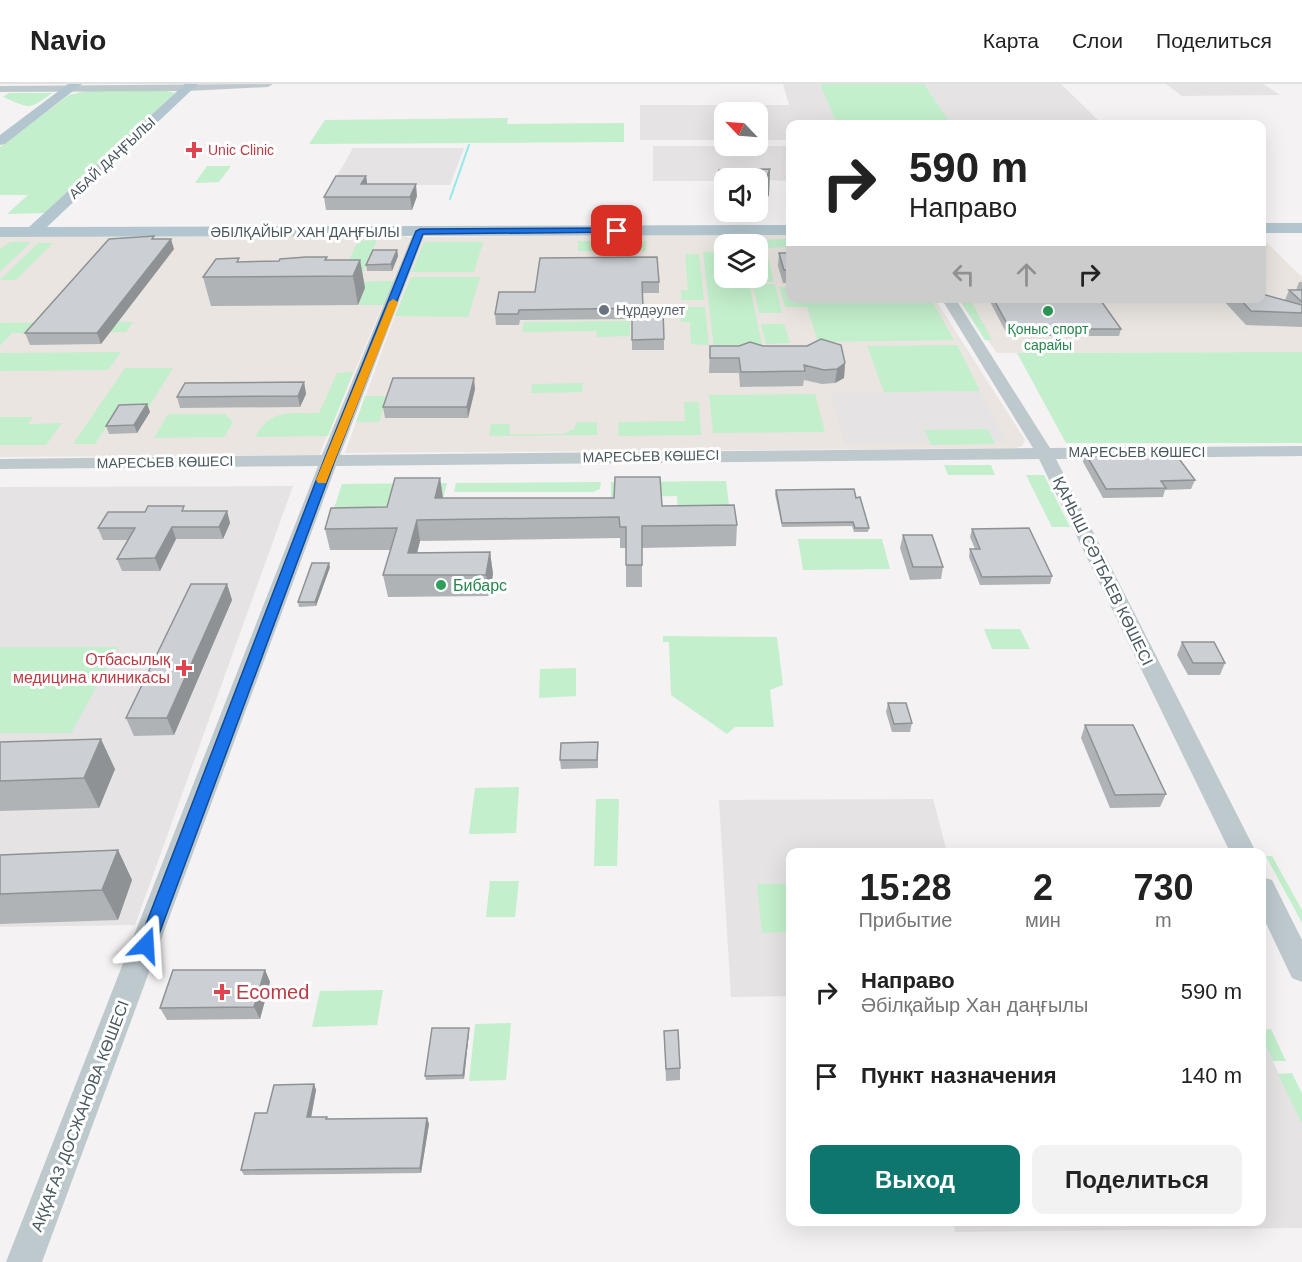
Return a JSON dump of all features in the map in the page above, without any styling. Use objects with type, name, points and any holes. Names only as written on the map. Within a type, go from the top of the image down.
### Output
[{"type":"main road","points":[[0,141],[73,86]]},
{"type":"main road","name":"АБАЙ ДАҢҒЫЛЫ","points":[[38,227],[190,86]]},
{"type":"main road","points":[[1266,219],[1302,219]]},
{"type":"main road","name":"ӘБІЛҚАЙЫР ХАН ДАҢҒЫЛЫ","points":[[246,227],[420,231],[786,220]]},
{"type":"main road","name":"ӘБІЛҚАЙЫР ХАН ДАҢҒЫЛЫ","points":[[0,223],[38,227],[637,226],[786,230]]},
{"type":"main road","name":"ӘБІЛҚАЙЫР ХАН ДАҢҒЫЛЫ","points":[[0,232],[38,227]]},
{"type":"main road","points":[[1266,228],[1302,228]]},
{"type":"street","points":[[0,89],[268,84]]},
{"type":"street","name":"АҚҚАҒАЗ ДОСЖАНОВА КӨШЕСІ","points":[[24,1262],[330,460],[420,231]]},
{"type":"street","name":"ҚАНЫШ СӘТБАЕВ КӨШЕСІ","points":[[951,303],[1044,452],[1241,848]]},
{"type":"street","name":"МАРЕСЬЕВ КӨШЕСІ","points":[[0,464],[1302,451]]},
{"type":"street","points":[[1266,896],[1302,969]]},
{"type":"shaded area","points":[[783,84],[820,84],[836,120],[786,120],[786,140],[768,140],[768,105],[789,105]]},
{"type":"shaded area","points":[[924,84],[1061,84],[1098,120],[948,120]]},
{"type":"shaded area","points":[[1166,84],[1263,84],[1280,95],[1182,96]]},
{"type":"shaded area","points":[[640,105],[714,105],[714,140],[640,140]]},
{"type":"shaded area","points":[[653,146],[714,146],[714,156],[768,156],[768,146],[786,146],[786,181],[768,180],[768,168],[714,168],[714,181],[653,181]]},
{"type":"shaded area","points":[[353,148],[464,148],[450,185],[332,185]]},
{"type":"shaded area","points":[[768,234],[786,234],[786,303],[938,303],[1025,440],[1022,446],[1016,448],[345,453],[423,238],[426,237],[714,235],[714,288],[768,288]]},
{"type":"shaded area","points":[[402,236],[411,238],[319,455],[0,457],[0,237]]},
{"type":"shaded area","points":[[1266,242],[1302,277],[1302,352],[997,353],[961,303],[1266,303]]},
{"type":"shaded area","points":[[980,391],[1006,442],[845,444],[830,393]]},
{"type":"shaded area","points":[[293,486],[135,925],[0,927],[0,487]]},
{"type":"shaded area","points":[[933,799],[946,848],[786,848],[786,996],[731,997],[719,800]]},
{"type":"shaded area","points":[[1266,1047],[1302,1124],[1302,1228],[955,1232],[954,1226],[1266,1226]]},
{"type":"green space","points":[[820,84],[924,84],[948,120],[835,120]]},
{"type":"green space","points":[[86,91],[175,93],[45,213],[7,214],[28,195],[0,195],[0,147],[69,95]]},
{"type":"green space","points":[[9,93],[52,93],[38,103],[29,106],[3,97]]},
{"type":"green space","points":[[508,118],[507,124],[624,123],[624,142],[309,144],[325,120]]},
{"type":"green space","points":[[207,166],[231,166],[219,182],[195,183]]},
{"type":"green space","points":[[768,239],[786,239],[786,247],[768,248]]},
{"type":"green space","points":[[377,240],[362,275],[342,275],[358,241]]},
{"type":"green space","points":[[578,241],[646,241],[646,251],[578,251]]},
{"type":"green space","points":[[11,242],[31,242],[0,272],[0,249]]},
{"type":"green space","points":[[424,242],[483,242],[474,272],[412,272]]},
{"type":"green space","points":[[38,243],[53,243],[16,280],[0,280]]},
{"type":"green space","points":[[714,251],[714,288],[750,288],[763,349],[714,349],[703,252]]},
{"type":"green space","points":[[685,254],[699,254],[704,300],[681,300],[681,290],[688,290]]},
{"type":"green space","points":[[768,256],[774,282],[768,282]]},
{"type":"green space","points":[[411,277],[480,277],[468,317],[395,316]]},
{"type":"green space","points":[[395,281],[386,305],[358,305],[365,288],[347,282]]},
{"type":"green space","points":[[768,284],[775,284],[782,313],[759,313],[754,288],[768,288]]},
{"type":"green space","points":[[779,287],[786,287],[786,303],[933,303],[954,340],[818,342],[807,307],[785,307]]},
{"type":"green space","points":[[962,303],[972,303],[992,340],[985,340]]},
{"type":"green space","points":[[680,307],[705,307],[709,345],[691,344],[690,322],[681,322]]},
{"type":"green space","points":[[630,321],[630,336],[597,337],[596,331],[522,332],[524,322]]},
{"type":"green space","points":[[133,322],[126,332],[12,333],[0,346],[0,323]]},
{"type":"green space","points":[[761,324],[784,324],[790,343],[766,344]]},
{"type":"green space","points":[[957,345],[980,391],[884,392],[867,346]]},
{"type":"green space","points":[[121,352],[108,370],[0,371],[0,353]]},
{"type":"green space","points":[[1302,352],[1302,443],[1066,443],[1017,353]]},
{"type":"green space","points":[[125,368],[173,368],[148,408],[118,409],[95,444],[73,444]]},
{"type":"green space","points":[[353,372],[328,436],[255,437],[268,421],[282,414],[319,413],[337,373]]},
{"type":"green space","points":[[583,383],[582,392],[531,393],[532,384]]},
{"type":"green space","points":[[815,394],[825,432],[713,433],[709,395]]},
{"type":"green space","points":[[365,396],[388,396],[379,422],[356,422]]},
{"type":"green space","points":[[684,402],[699,402],[701,435],[618,436],[619,422],[685,421]]},
{"type":"green space","points":[[168,414],[225,414],[233,422],[224,437],[154,438]]},
{"type":"green space","points":[[0,417],[33,417],[28,424],[62,423],[46,445],[0,445]]},
{"type":"green space","points":[[577,422],[597,422],[597,435],[489,436],[491,424],[510,424],[509,434],[563,434],[574,429]]},
{"type":"green space","points":[[988,429],[995,444],[931,445],[925,430]]},
{"type":"green space","points":[[944,465],[991,465],[995,475],[948,475]]},
{"type":"green space","points":[[1026,475],[1044,475],[1070,527],[1052,527]]},
{"type":"green space","points":[[726,481],[730,513],[678,514],[677,496],[611,497],[611,482]]},
{"type":"green space","points":[[601,482],[600,489],[593,492],[454,492],[456,483]]},
{"type":"green space","points":[[447,483],[443,499],[394,516],[331,517],[342,484]]},
{"type":"green space","points":[[798,539],[882,539],[890,569],[803,570]]},
{"type":"green space","points":[[984,629],[1020,629],[1030,649],[992,649]]},
{"type":"green space","points":[[663,636],[777,637],[783,685],[770,690],[774,727],[735,727],[727,734],[671,695],[669,642],[663,642]]},
{"type":"green space","points":[[0,647],[118,647],[71,733],[0,733]]},
{"type":"green space","points":[[576,668],[576,696],[539,698],[540,669]]},
{"type":"green space","points":[[519,787],[516,833],[469,834],[475,788]]},
{"type":"green space","points":[[596,799],[619,799],[617,866],[594,866]]},
{"type":"green space","points":[[1266,856],[1272,856],[1302,910],[1302,923]]},
{"type":"green space","points":[[490,881],[519,881],[515,917],[486,917]]},
{"type":"green space","points":[[757,884],[786,884],[786,932],[762,933]]},
{"type":"green space","points":[[383,990],[377,1025],[312,1027],[320,991]]},
{"type":"green space","points":[[511,1023],[506,1080],[469,1081],[475,1024]]},
{"type":"green space","points":[[1271,1029],[1286,1061],[1273,1061],[1266,1046],[1266,1030]]},
{"type":"green space","points":[[1292,1073],[1302,1094],[1302,1124],[1278,1074]]},
{"type":"building","points":[[336,176],[366,176],[361,184],[416,184],[410,197],[324,197]]},
{"type":"building","points":[[154,236],[152,239],[171,239],[97,333],[25,333],[109,239]]},
{"type":"building","points":[[373,250],[397,250],[391,264],[366,265]]},
{"type":"building","points":[[779,253],[786,253],[786,270],[784,270]]},
{"type":"building","points":[[327,257],[325,260],[360,260],[353,276],[203,277],[216,259],[239,258],[237,262],[279,261],[280,259]]},
{"type":"building","name":"Нұрдәулет","points":[[657,257],[659,282],[642,282],[643,308],[519,310],[518,314],[495,314],[499,292],[535,292],[540,258]]},
{"type":"building","points":[[1289,290],[1302,290],[1302,302]]},
{"type":"building","points":[[1266,295],[1302,305],[1302,313],[1251,311],[1244,303],[1266,303]]},
{"type":"building","name":"Қоныс спорт сарайы","points":[[996,303],[1103,303],[1121,329],[1010,329]]},
{"type":"building","points":[[663,311],[664,339],[632,340],[632,317]]},
{"type":"building","points":[[821,339],[841,345],[845,363],[837,369],[824,370],[804,365],[805,371],[741,372],[739,358],[710,358],[710,346],[739,346],[750,342],[763,346],[807,346]]},
{"type":"building","points":[[393,378],[474,378],[467,407],[383,407]]},
{"type":"building","points":[[304,382],[298,396],[177,397],[185,383]]},
{"type":"building","points":[[147,404],[134,425],[106,426],[119,405]]},
{"type":"building","points":[[1085,453],[1143,453],[1145,456],[1177,456],[1195,480],[1161,481],[1166,488],[1106,489]]},
{"type":"building","points":[[615,477],[660,477],[662,506],[734,505],[737,525],[642,526],[642,565],[626,565],[626,527],[620,527],[619,517],[417,520],[408,553],[490,552],[486,575],[383,575],[397,528],[325,529],[331,508],[387,507],[395,478],[440,478],[435,498],[614,498]]},
{"type":"building","points":[[854,489],[856,498],[860,497],[869,528],[855,528],[853,522],[782,523],[776,490]]},
{"type":"building","points":[[148,506],[184,506],[182,511],[227,511],[219,527],[172,527],[155,558],[117,559],[135,528],[98,528],[108,512],[145,512]]},
{"type":"building","points":[[1029,528],[1052,576],[982,577],[970,549],[980,549],[972,529]]},
{"type":"building","points":[[903,535],[932,535],[943,567],[913,567]]},
{"type":"building","points":[[312,563],[329,563],[315,602],[298,602]]},
{"type":"building","points":[[191,584],[227,584],[167,718],[126,718]]},
{"type":"building","points":[[1182,642],[1214,642],[1225,663],[1193,663]]},
{"type":"building","points":[[888,703],[906,703],[912,723],[894,724]]},
{"type":"building","points":[[1085,725],[1133,725],[1166,794],[1115,795]]},
{"type":"building","points":[[101,739],[84,778],[0,781],[0,742]]},
{"type":"building","points":[[598,742],[597,760],[560,760],[561,743]]},
{"type":"building","points":[[118,850],[102,890],[0,894],[0,855]]},
{"type":"building","points":[[173,970],[265,970],[254,1007],[160,1008]]},
{"type":"building","points":[[432,1028],[469,1028],[463,1075],[425,1076]]},
{"type":"building","points":[[678,1030],[680,1068],[666,1069],[664,1031]]},
{"type":"building","points":[[314,1084],[307,1117],[327,1117],[326,1119],[427,1118],[420,1168],[241,1170],[255,1113],[267,1113],[274,1085]]},
{"type":"waterway","points":[[450,199],[469,145]]},
{"type":"slow traffic","points":[[322,480],[393,302]]},
{"type":"place","name":"Unic Clinic","points":[[194,150]]},
{"type":"place","name":"Нұрдәулет","points":[[604,310]]},
{"type":"place","name":"Қоныс спорт сарайы","points":[[1048,311]]},
{"type":"place","name":"Бибарс","points":[[441,585]]},
{"type":"place","name":"Отбасылық медицина клиникасы","points":[[184,668]]},
{"type":"place","name":"Ecomed","points":[[222,992]]},
{"type":"route","points":[[146,945],[330,460],[420,231],[617,231]]}]
